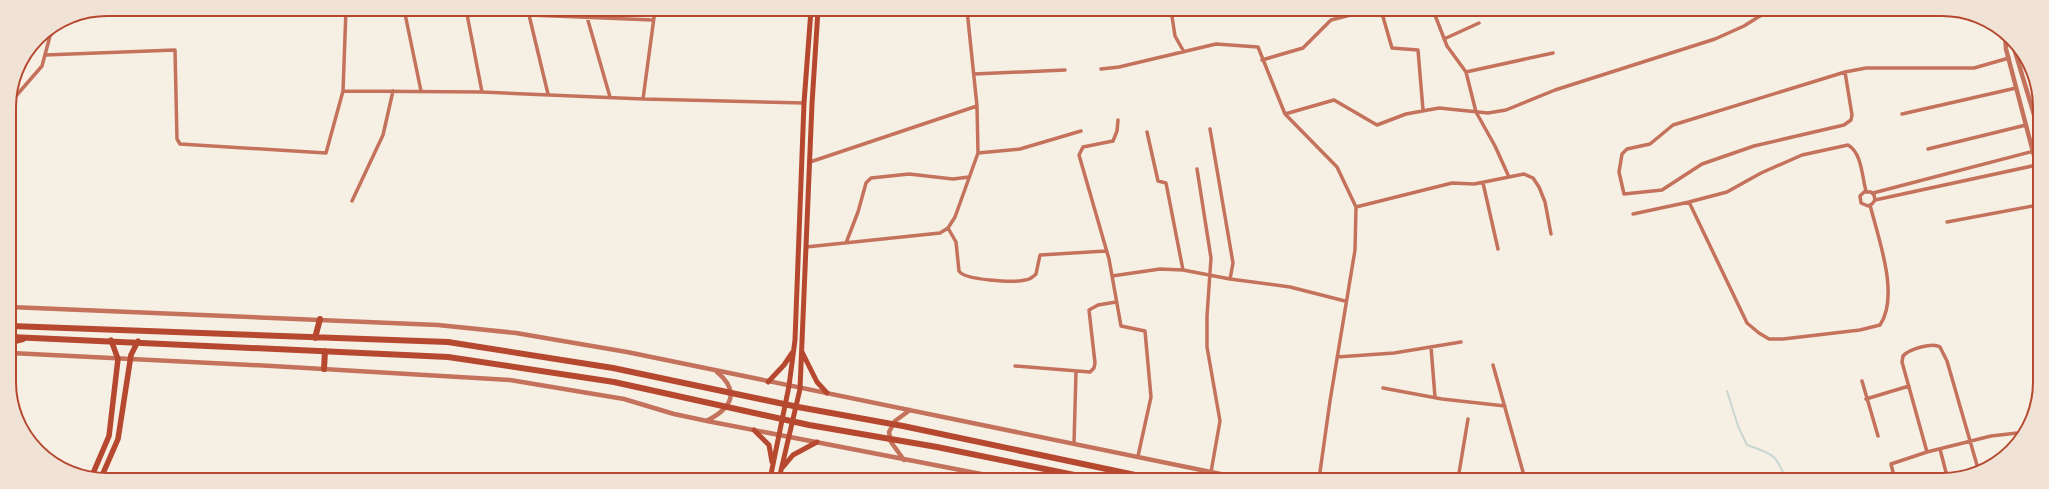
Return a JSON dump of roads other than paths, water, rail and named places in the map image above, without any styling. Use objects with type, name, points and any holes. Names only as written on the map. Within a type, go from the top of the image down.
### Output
[{"type":"highway","points":[[315,338],[320,319]]},
{"type":"highway","points":[[16,326],[448,342],[613,368],[798,407],[903,426],[1126,473]]},
{"type":"highway","points":[[16,337],[111,340],[325,352],[448,357],[614,382],[808,425],[937,447],[1065,473]]},
{"type":"highway","points":[[16,341],[30,337]]},
{"type":"highway","points":[[324,369],[325,352]]},
{"type":"main road","points":[[771,473],[789,386],[793,351],[798,269],[804,103],[811,16]]},
{"type":"main road","points":[[780,473],[800,389],[818,16]]},
{"type":"main road","points":[[798,269],[805,269]]},
{"type":"main road","points":[[94,472],[109,436],[118,359],[111,340]]},
{"type":"main road","points":[[103,473],[118,439],[131,355],[138,342]]},
{"type":"main road","points":[[768,382],[784,365],[793,351]]},
{"type":"main road","points":[[802,351],[817,382],[827,393]]},
{"type":"main road","points":[[754,430],[769,445],[772,465]]},
{"type":"main road","points":[[781,470],[793,454],[817,442]]},
{"type":"street","points":[[45,55],[175,50],[177,139],[180,144],[326,153],[329,148],[343,91],[346,16]]},
{"type":"street","points":[[404,16],[421,91]]},
{"type":"street","points":[[466,16],[482,92]]},
{"type":"street","points":[[529,16],[548,94]]},
{"type":"street","points":[[610,97],[586,16],[653,20]]},
{"type":"street","points":[[643,99],[654,16]]},
{"type":"street","points":[[806,248],[940,233],[948,228],[954,217],[978,153],[977,106],[968,16]]},
{"type":"street","points":[[1172,16],[1175,36],[1184,52]]},
{"type":"street","points":[[1262,60],[1303,48],[1331,20],[1347,16]]},
{"type":"street","points":[[1383,16],[1392,48],[1418,50],[1423,110]]},
{"type":"street","points":[[1435,16],[1444,39],[1466,72],[1476,112],[1495,146],[1509,177]]},
{"type":"street","points":[[1285,114],[1334,100],[1378,125],[1423,110],[1439,108],[1488,113],[1506,110],[1542,94],[1715,39],[1744,26],[1760,16]]},
{"type":"street","points":[[1444,39],[1479,23]]},
{"type":"street","points":[[17,95],[42,66],[50,37]]},
{"type":"street","points":[[2006,43],[2026,125],[2033,143]]},
{"type":"street","points":[[1101,69],[1119,67],[1216,44],[1258,47],[1285,114],[1337,167],[1356,207],[1355,250],[1345,301],[1320,473]]},
{"type":"street","points":[[1466,72],[1553,53]]},
{"type":"street","points":[[2016,55],[2033,111]]},
{"type":"street","points":[[1846,72],[1852,115],[1851,120],[1844,125],[1754,146],[1702,164],[1662,190],[1624,194],[1619,172],[1622,154],[1627,149],[1650,144],[1673,124],[1846,72],[1866,68],[1974,68],[2009,58]]},
{"type":"street","points":[[974,74],[1065,70]]},
{"type":"street","points":[[1902,114],[2016,88]]},
{"type":"street","points":[[343,91],[482,92],[643,99],[804,103]]},
{"type":"street","points":[[352,201],[384,135],[393,91]]},
{"type":"street","points":[[810,162],[977,106]]},
{"type":"street","points":[[1118,120],[1117,131],[1113,141],[1083,147],[1079,155],[1106,251],[1121,326],[1145,331],[1151,397],[1138,456]]},
{"type":"street","points":[[1928,149],[2026,125]]},
{"type":"street","points":[[1210,129],[1233,263],[1230,279]]},
{"type":"street","points":[[978,153],[1020,149],[1081,131]]},
{"type":"street","points":[[1147,132],[1158,182],[1166,183],[1183,270]]},
{"type":"street","points":[[1633,214],[1727,192],[1761,173],[1802,155],[1848,145],[1858,157],[1866,191]]},
{"type":"street","points":[[1866,191],[1873,193],[2033,152]]},
{"type":"street","points":[[1866,191],[1862,194],[1860,201],[1863,205],[1870,205],[1875,200],[1903,193],[2033,165]]},
{"type":"street","points":[[1197,169],[1211,258],[1207,316],[1207,346],[1220,421],[1211,472]]},
{"type":"street","points":[[846,243],[858,212],[866,183],[871,178],[909,174],[953,179],[969,177]]},
{"type":"street","points":[[1356,207],[1452,183],[1483,183],[1524,174],[1533,178],[1539,187],[1545,202],[1551,234]]},
{"type":"street","points":[[1483,183],[1498,249]]},
{"type":"street","points":[[1901,186],[1903,193]]},
{"type":"street","points":[[1873,193],[1875,200]]},
{"type":"street","points":[[1689,202],[1747,322],[1759,333],[1769,339],[1783,339],[1860,330],[1880,325],[1885,317],[1888,278],[1870,205]]},
{"type":"street","points":[[1947,222],[2033,206]]},
{"type":"street","points":[[948,228],[956,242],[958,271],[965,276],[1006,281],[1025,280],[1036,274],[1040,255],[1106,251]]},
{"type":"street","points":[[1112,276],[1160,269],[1183,270],[1230,279],[1290,287],[1345,301]]},
{"type":"street","points":[[1015,366],[1090,372],[1094,368],[1095,363],[1089,310],[1098,304],[1116,302]]},
{"type":"street","points":[[16,307],[438,325],[516,333],[715,370],[800,389],[827,393],[1216,473]]},
{"type":"street","points":[[1337,357],[1388,354],[1461,342]]},
{"type":"street","points":[[1927,452],[1910,386],[1902,362],[1903,356],[1910,352],[1933,345],[1940,347],[1947,361],[1977,466]]},
{"type":"street","points":[[1431,347],[1435,397]]},
{"type":"street","points":[[16,353],[510,380],[624,399],[674,414],[707,421],[789,436],[904,460],[980,473]]},
{"type":"street","points":[[1493,365],[1523,473]]},
{"type":"street","points":[[707,421],[726,409],[729,401],[730,391],[727,382],[715,370]]},
{"type":"street","points":[[1074,443],[1076,372]]},
{"type":"street","points":[[1862,381],[1878,436]]},
{"type":"street","points":[[1866,399],[1910,386]]},
{"type":"street","points":[[1383,388],[1435,397],[1505,406]]},
{"type":"street","points":[[904,460],[891,442],[889,432],[895,422],[910,410]]},
{"type":"street","points":[[1459,473],[1468,419]]},
{"type":"street","points":[[1893,473],[1891,464],[1927,452],[1971,441],[2017,434]]},
{"type":"street","points":[[1940,449],[1946,473]]},
{"type":"waterway","points":[[1727,391],[1738,426],[1747,445],[1762,450],[1776,459],[1783,473]]}]
